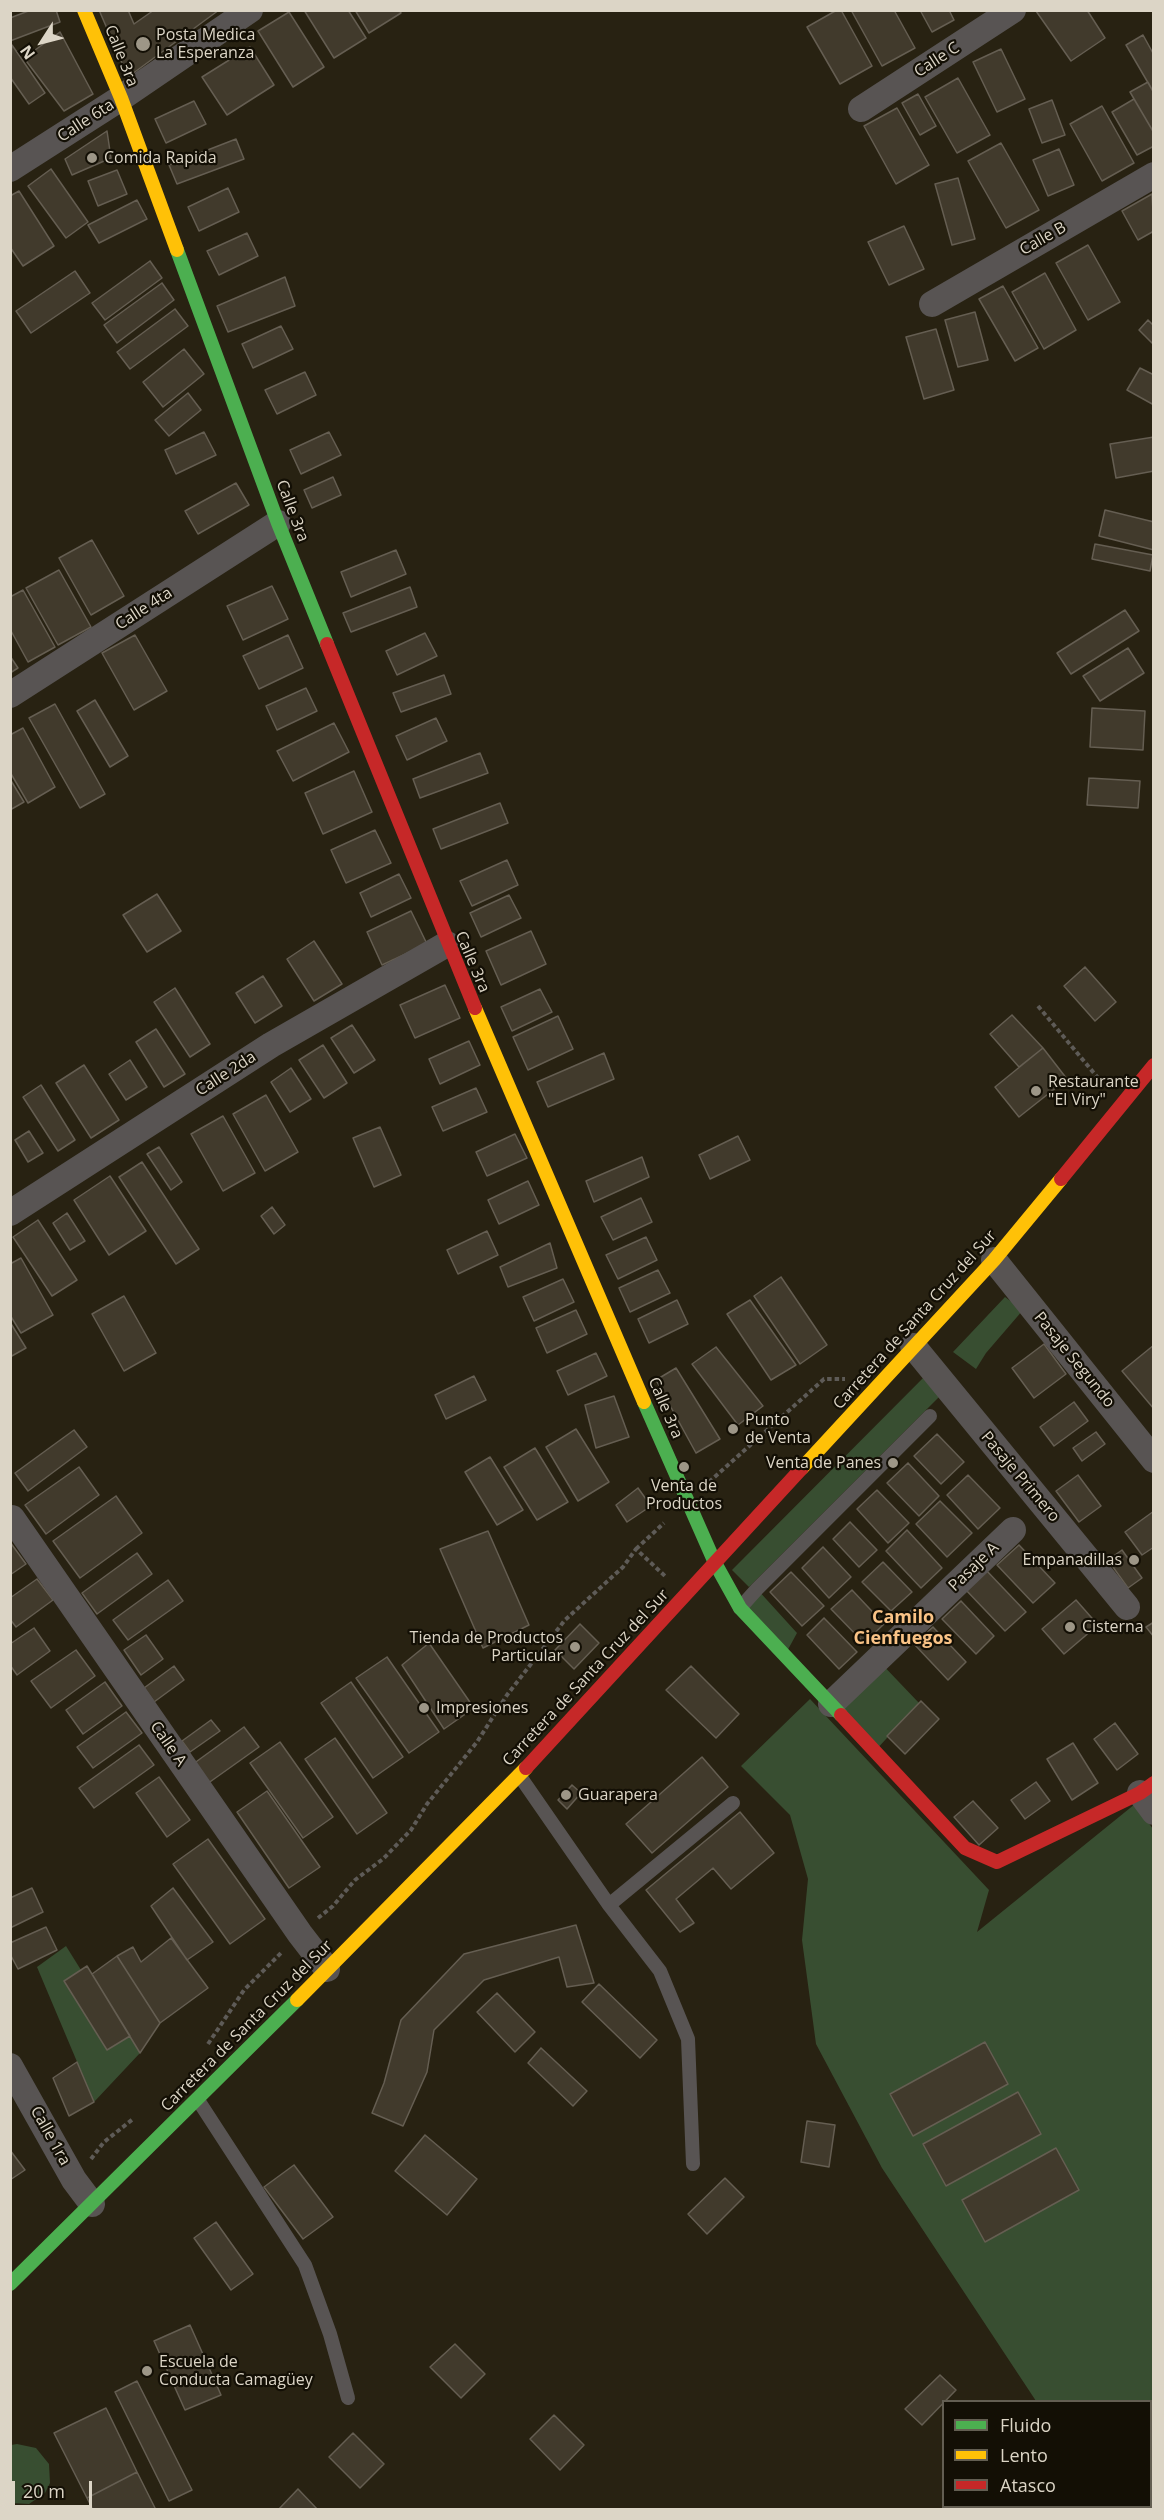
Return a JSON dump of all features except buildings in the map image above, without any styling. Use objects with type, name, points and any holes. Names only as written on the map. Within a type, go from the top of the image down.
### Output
[{"type":"street","name":"Calle 3ra","points":[[84,10],[121,98],[278,523],[447,944],[687,1502],[715,1563],[740,1608],[965,1848],[997,1862],[1149,1796]]},
{"type":"street","name":"Calle 6ta","points":[[10,169],[121,98],[250,10]]},
{"type":"street","name":"Calle C","points":[[861,109],[1013,10]]},
{"type":"street","name":"Calle B","points":[[932,304],[1154,175]]},
{"type":"street","name":"Calle 4ta","points":[[10,695],[278,523]]},
{"type":"street","name":"Calle 2da","points":[[10,1213],[271,1045],[447,944]]},
{"type":"street","name":"Carretera de Santa Cruz del Sur","points":[[10,2284],[198,2100],[519,1775],[994,1260],[1121,1105],[1151,1073]]},
{"type":"street","name":"Pasaje Segundo","points":[[994,1260],[1154,1460]]},
{"type":"street","name":"Pasaje Primero","points":[[913,1346],[1127,1607]]},
{"type":"street","name":"Calle A","points":[[12,1518],[300,1934],[327,1969]]},
{"type":"street","name":"Pasaje A","points":[[831,1704],[1013,1530]]},
{"type":"street","name":"Calle 1ra","points":[[10,2066],[74,2180],[92,2204]]},
{"type":"lane","points":[[740,1608],[757,1588],[930,1416]]},
{"type":"lane","points":[[519,1775],[609,1905],[660,1971],[688,2039],[693,2164]]},
{"type":"lane","points":[[609,1905],[733,1803]]},
{"type":"lane","points":[[198,2100],[305,2265],[330,2334],[348,2398]]},
{"type":"path","points":[[1038,1006],[1121,1105]]},
{"type":"path","points":[[202,2051],[244,1990],[300,1934],[333,1906],[355,1880],[383,1859],[411,1830],[427,1804],[477,1742],[507,1695],[565,1620],[624,1567],[636,1549],[824,1379]]},
{"type":"path","points":[[636,1549],[686,1595]]},
{"type":"path","points":[[74,2180],[104,2142],[140,2113]]},
{"type":"green space","points":[[1005,1297],[1023,1310],[986,1353],[976,1369],[953,1352]]},
{"type":"green space","points":[[930,1371],[945,1391],[749,1587],[732,1570]]},
{"type":"green space","points":[[757,1589],[797,1633],[785,1655],[740,1608]]},
{"type":"green space","points":[[877,1659],[919,1703],[875,1751],[831,1704]]},
{"type":"green space","points":[[810,1699],[989,1890],[977,1932],[1135,1804],[1153,1829],[1153,2509],[1074,2509],[1152,2508],[1152,2400],[1035,2400],[882,2168],[816,2044],[802,1940],[808,1879],[790,1815],[741,1766]]},
{"type":"green space","points":[[66,1946],[81,1970],[64,1981],[107,2050],[130,2036],[140,2053],[94,2102],[37,1967]]},
{"type":"green space","points":[[11,2445],[36,2448],[49,2464],[50,2483],[45,2493],[29,2504],[11,2503]]},
{"type":"traffic: fast","points":[[177,250],[278,523],[327,644]]},
{"type":"traffic: fast","points":[[644,1402],[715,1563],[740,1608],[841,1715]]},
{"type":"traffic: fast","points":[[10,2284],[297,2000]]},
{"type":"traffic: slow","points":[[84,10],[121,98],[177,250]]},
{"type":"traffic: slow","points":[[475,1008],[644,1402]]},
{"type":"traffic: slow","points":[[802,1468],[994,1260],[1061,1179]]},
{"type":"traffic: slow","points":[[297,2000],[526,1768]]},
{"type":"traffic: jam","points":[[327,644],[475,1008]]},
{"type":"traffic: jam","points":[[1061,1179],[1154,1065]]},
{"type":"traffic: jam","points":[[526,1768],[802,1468]]},
{"type":"traffic: jam","points":[[841,1715],[965,1848],[997,1862],[1140,1793],[1154,1783]]},
{"type":"place","name":"Posta Medica La Esperanza","points":[[143,44]]},
{"type":"place","name":"Comida Rapida","points":[[92,158]]},
{"type":"place","name":"Restaurante \"El Viry\"","points":[[1036,1091]]},
{"type":"place","name":"Punto de Venta","points":[[733,1429]]},
{"type":"place","name":"Venta de Panes","points":[[893,1463]]},
{"type":"place","name":"Venta de Productos","points":[[684,1467]]},
{"type":"place","name":"Empanadillas","points":[[1134,1560]]},
{"type":"place","name":"Cisterna","points":[[1070,1627]]},
{"type":"place","name":"Tienda de Productos Particular","points":[[575,1647]]},
{"type":"place","name":"Impresiones","points":[[424,1708]]},
{"type":"place","name":"Guarapera","points":[[566,1795]]},
{"type":"place","name":"Escuela de Conducta Camagüey","points":[[147,2371]]},
{"type":"district","name":"Camilo Cienfuegos","points":[[903,1628]]}]
